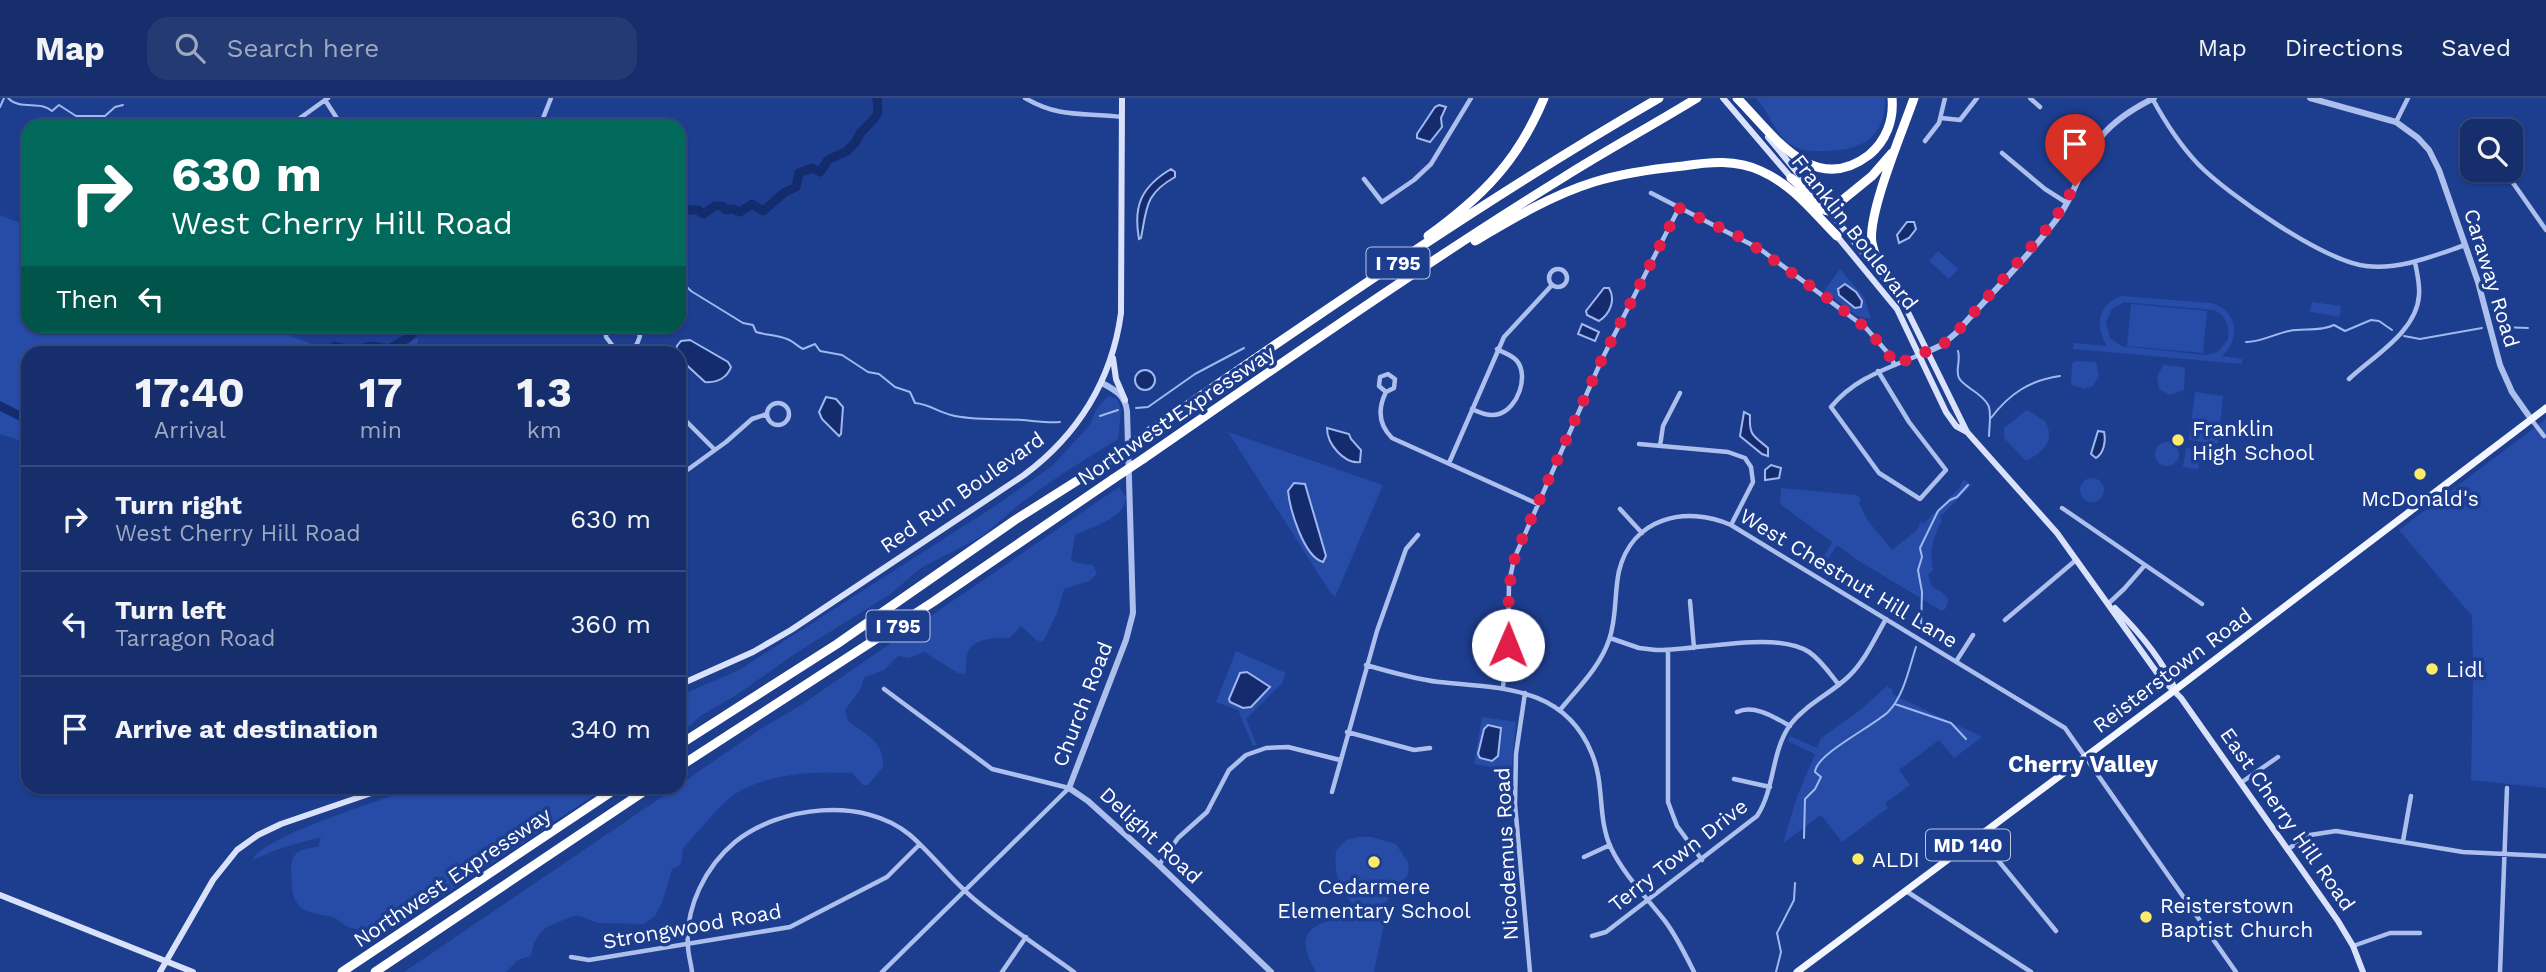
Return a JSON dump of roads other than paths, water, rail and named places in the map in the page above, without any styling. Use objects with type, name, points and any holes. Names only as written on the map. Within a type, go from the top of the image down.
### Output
[{"type":"highway","points":[[1325,311],[1462,211],[1488,188],[1517,152],[1544,98]]},
{"type":"highway","name":"Northwest Expressway","points":[[686,740],[1110,460],[1325,311],[1483,206],[1659,98]]},
{"type":"highway","name":"Northwest Expressway","points":[[686,762],[933,602],[1385,293],[1566,176],[1697,98]]},
{"type":"highway","points":[[1638,134],[1705,98]]},
{"type":"highway","points":[[1737,98],[1789,153],[1807,164],[1826,169],[1862,160],[1879,145],[1891,120],[1892,98]]},
{"type":"highway","points":[[1905,304],[1877,258],[1872,237],[1876,209],[1914,98]]},
{"type":"highway","points":[[1791,178],[1819,208],[1829,211],[1872,176],[1897,146]]},
{"type":"highway","points":[[1385,293],[1482,236],[1573,189],[1610,177],[1661,168],[1719,162],[1737,163],[1757,169],[1791,190],[1838,236]]},
{"type":"highway","name":"Northwest Expressway","points":[[342,972],[608,794]]},
{"type":"highway","name":"Northwest Expressway","points":[[375,972],[640,794]]},
{"type":"main road","name":"Red Run Boulevard","points":[[686,682],[782,636],[1024,475],[1068,435],[1084,415],[1102,383],[1113,354],[1122,302],[1122,98]]},
{"type":"main road","name":"Franklin Boulevard","points":[[1723,98],[1897,309],[1946,412],[1956,426],[1967,432]]},
{"type":"main road","name":"Franklin Boulevard","points":[[1737,98],[1905,304],[1967,432],[1998,470],[2048,522],[2109,603],[2133,625],[2168,673],[2175,690]]},
{"type":"main road","points":[[1113,354],[1116,379],[1125,400]]},
{"type":"main road","name":"MD 140","points":[[2531,419],[2546,408]]},
{"type":"main road","name":"Reisterstown Road","points":[[1797,972],[2175,690],[2531,419]]},
{"type":"main road","name":"East Cherry Hill Road","points":[[2175,690],[2338,920],[2353,946],[2363,972]]},
{"type":"main road","points":[[160,972],[218,871],[245,844],[281,824],[368,794]]},
{"type":"main road","points":[[0,895],[193,972]]},
{"type":"street","points":[[543,119],[551,98]]},
{"type":"street","points":[[1025,98],[1048,109],[1069,114],[1122,117]]},
{"type":"street","points":[[1364,179],[1382,202],[1414,180],[1437,155],[1471,98]]},
{"type":"street","points":[[1925,141],[1941,118],[1945,98]]},
{"type":"street","points":[[1941,118],[1960,120],[1978,98]]},
{"type":"street","points":[[2030,98],[2040,107]]},
{"type":"street","points":[[1878,371],[1909,422],[1946,470],[1920,499],[1879,473],[1831,407],[1848,388],[1878,371],[1942,345],[1956,333],[2048,229],[2067,203],[2101,137],[2127,113],[2153,98],[2171,130],[2199,165],[2225,188],[2313,246],[2358,264],[2384,266],[2415,262],[2465,245]]},
{"type":"street","name":"Caraway Road","points":[[2310,98],[2396,122],[2418,138],[2434,159],[2484,300],[2504,375],[2531,419]]},
{"type":"street","points":[[2396,122],[2408,98]]},
{"type":"street","points":[[299,119],[327,99],[338,119]]},
{"type":"street","points":[[2002,153],[2045,189],[2067,203]]},
{"type":"street","points":[[2512,182],[2546,230]]},
{"type":"street","points":[[1651,192],[1744,239],[1866,328],[1895,365]]},
{"type":"street","points":[[1503,687],[1508,645],[1511,569],[1602,359],[1679,208]]},
{"type":"street","points":[[2349,379],[2387,348],[2414,312],[2419,293],[2415,262]]},
{"type":"street","points":[[1558,269],[1564,271],[1567,278],[1565,283],[1558,287],[1552,285],[1549,280],[1550,273],[1558,269]]},
{"type":"street","points":[[1449,463],[1497,349],[1504,337],[1552,285]]},
{"type":"street","points":[[1472,409],[1489,415],[1505,411],[1514,402],[1521,386],[1521,369],[1518,363],[1497,349]]},
{"type":"street","points":[[1386,392],[1378,382],[1380,377],[1388,374],[1396,384],[1386,392],[1380,414],[1386,432],[1400,442],[1538,504]]},
{"type":"street","points":[[1102,383],[1125,400]]},
{"type":"street","points":[[1660,446],[1663,426],[1679,393]]},
{"type":"street","name":"Church Road","points":[[882,972],[1069,788],[1126,640],[1133,613],[1125,400]]},
{"type":"street","points":[[686,471],[752,419],[767,414],[772,405],[786,405],[789,415],[783,424],[776,424],[770,421],[767,414]]},
{"type":"street","points":[[2531,419],[2544,436]]},
{"type":"street","points":[[686,421],[715,450]]},
{"type":"street","points":[[1639,444],[1735,453],[1749,462],[1753,473],[1752,482],[1731,525]]},
{"type":"street","points":[[2062,508],[2202,604]]},
{"type":"street","points":[[1560,710],[1602,656],[1610,638],[1620,568],[1628,550],[1642,533],[1620,509]]},
{"type":"street","name":"West Chestnut Hill Lane","points":[[1642,533],[1660,522],[1688,514],[1708,516],[1731,525],[2057,721],[2074,738],[2236,972]]},
{"type":"street","points":[[1332,792],[1366,665],[1406,549],[1418,535]]},
{"type":"street","points":[[2005,620],[2077,560]]},
{"type":"street","points":[[2109,603],[2145,565]]},
{"type":"street","points":[[1690,601],[1694,648]]},
{"type":"street","name":"Terry Town Drive","points":[[1592,936],[1606,932],[1758,816],[1790,726],[1806,708],[1839,685],[1856,668],[1886,619]]},
{"type":"street","points":[[1957,660],[1973,635]]},
{"type":"street","points":[[1610,638],[1639,648],[1668,650],[1770,642],[1790,644],[1814,656],[1839,685]]},
{"type":"street","points":[[1668,650],[1668,802],[1677,826],[1702,860]]},
{"type":"street","points":[[1366,665],[1420,679],[1503,687],[1542,699],[1560,710],[1580,732],[1593,755],[1599,780],[1603,824],[1610,845],[1622,867],[1674,934],[1694,972]]},
{"type":"street","name":"Delight Road","points":[[884,689],[992,769],[1069,788],[1088,801],[1271,972]]},
{"type":"street","name":"Nicodemus Road","points":[[1525,693],[1517,754],[1515,804],[1530,972]]},
{"type":"street","points":[[1737,712],[1746,709],[1759,711],[1790,726]]},
{"type":"street","points":[[1347,732],[1413,750],[1430,748]]},
{"type":"street","points":[[1159,866],[1178,838],[1212,804],[1229,770],[1246,755],[1266,748],[1288,747],[1340,760]]},
{"type":"street","points":[[2242,782],[2278,757]]},
{"type":"street","points":[[1734,779],[1770,787]]},
{"type":"street","points":[[2500,972],[2507,788]]},
{"type":"street","points":[[2403,841],[2411,796]]},
{"type":"street","points":[[692,972],[688,945],[691,914],[706,876],[729,847],[759,826],[796,815],[847,811],[872,816],[892,824],[919,845],[966,891],[1074,972]]},
{"type":"street","points":[[2288,849],[2310,835],[2327,831],[2347,831],[2463,852],[2546,856]]},
{"type":"street","points":[[1979,837],[2056,931]]},
{"type":"street","name":"Strongwood Road","points":[[571,957],[589,960],[780,929],[887,877],[919,845]]},
{"type":"street","points":[[1584,857],[1610,845]]},
{"type":"street","points":[[1906,891],[2031,972]]},
{"type":"street","points":[[2353,946],[2390,933],[2420,933]]},
{"type":"street","points":[[1002,972],[1026,937]]},
{"type":"waterway","points":[[0,107],[4,98]]},
{"type":"waterway","points":[[8,98],[18,104],[42,106],[52,111],[59,105],[76,116],[105,116],[115,107],[123,105]]},
{"type":"waterway","points":[[686,210],[698,210],[703,214],[715,206],[722,206],[726,210],[740,212],[752,204],[763,211],[785,192],[796,187],[799,173],[812,168],[820,172],[828,160],[847,151],[878,113],[877,98]]},
{"type":"waterway","points":[[686,286],[743,323],[753,325],[756,332],[787,339],[803,349],[815,344],[820,351],[842,355],[868,372],[879,374],[895,387],[910,392],[915,403],[968,418],[1060,422]]},
{"type":"waterway","points":[[2246,342],[2289,331],[2334,325],[2345,331],[2371,320],[2379,321],[2392,330]]},
{"type":"waterway","points":[[2501,327],[2528,328]]},
{"type":"waterway","points":[[2404,336],[2420,339],[2482,328]]},
{"type":"waterway","points":[[394,346],[413,333]]},
{"type":"waterway","points":[[1136,408],[1148,407],[1195,374],[1244,348]]},
{"type":"waterway","points":[[1958,351],[1959,378],[1988,404],[1989,436]]},
{"type":"waterway","points":[[1991,418],[2005,402],[2021,390],[2039,381],[2060,376]]},
{"type":"waterway","points":[[0,406],[21,416]]},
{"type":"waterway","points":[[1100,416],[1118,410]]},
{"type":"waterway","points":[[1921,628],[1922,592],[1918,570],[1922,557],[1920,548],[1938,511],[1968,485]]},
{"type":"waterway","points":[[1804,838],[1805,799],[1815,789],[1821,777],[1815,772],[1818,765],[1834,749],[1880,718],[1894,705],[1916,647]]},
{"type":"waterway","points":[[1895,704],[1951,723],[1966,739]]},
{"type":"waterway","points":[[1776,972],[1781,952],[1777,933],[1794,900],[1795,883]]},
{"type":"place","name":"Franklin High School","points":[[2178,440]]},
{"type":"place","name":"McDonald's","points":[[2420,474]]},
{"type":"place","name":"Lidl","points":[[2432,669]]},
{"type":"place","name":"ALDI","points":[[1858,859]]},
{"type":"place","name":"Cedarmere Elementary School","points":[[1374,862]]},
{"type":"place","name":"Reisterstown Baptist Church","points":[[2146,917]]},
{"type":"district","name":"Cherry Valley","points":[[2083,764]]}]
